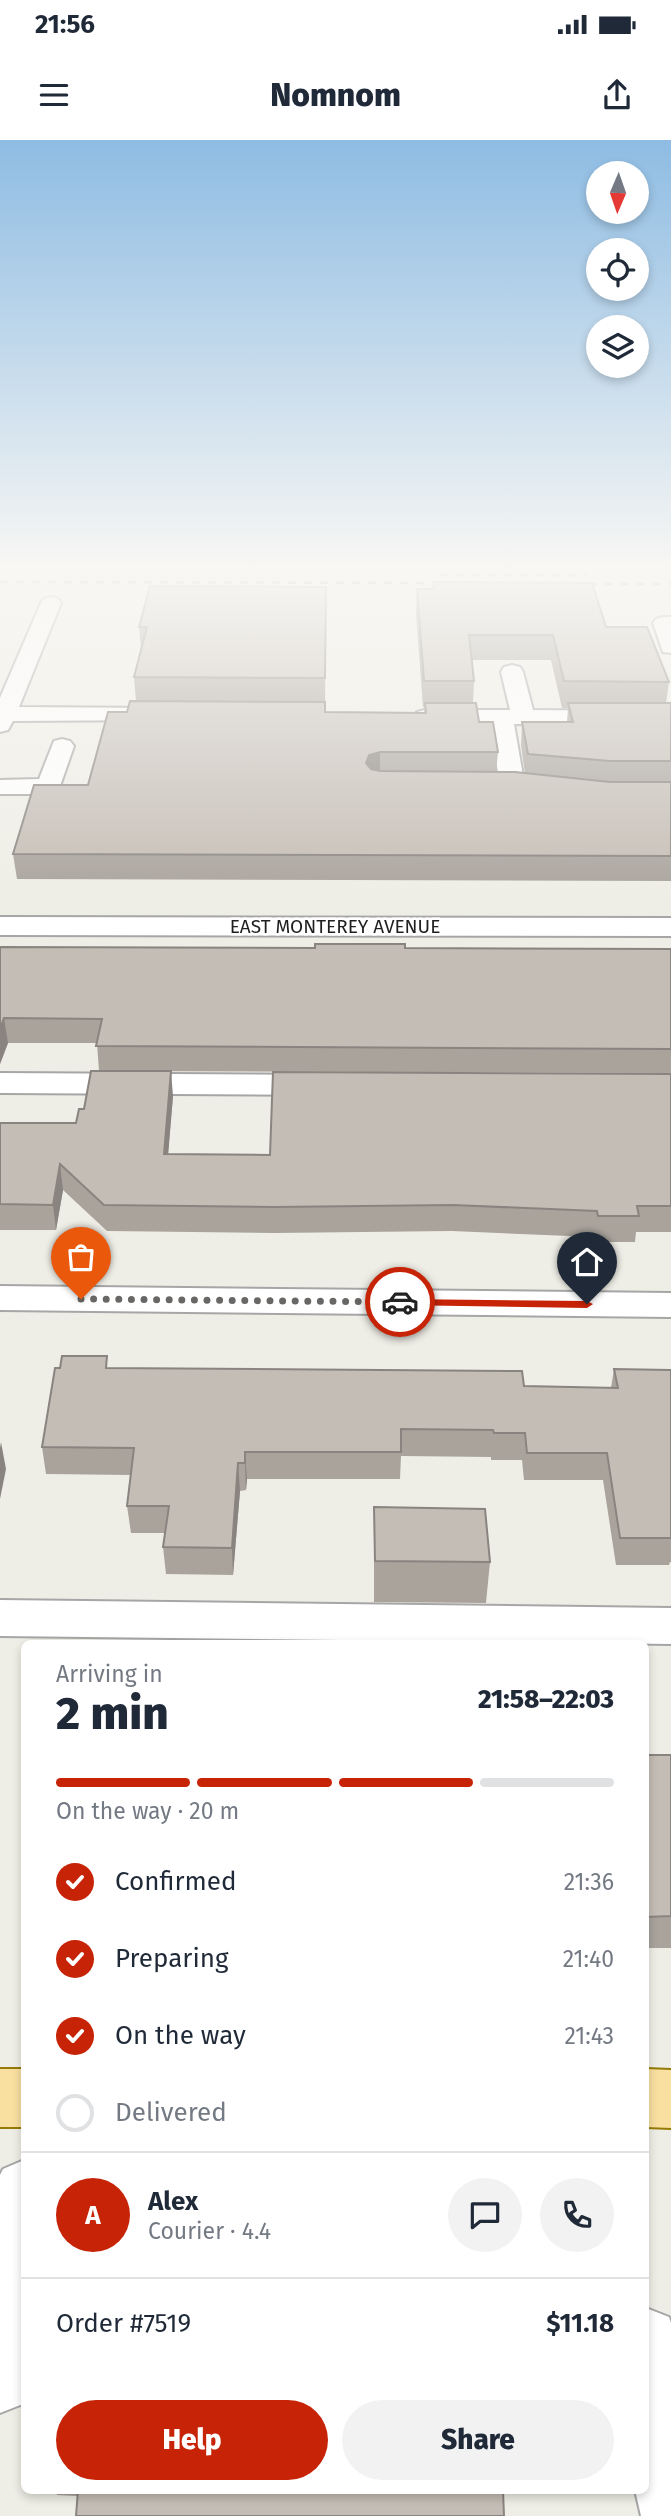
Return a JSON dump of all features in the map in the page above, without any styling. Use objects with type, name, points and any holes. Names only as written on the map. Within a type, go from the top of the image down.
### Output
[{"type":"main road","points":[[0,2098],[21,2098]]},
{"type":"main road","points":[[649,2098],[671,2099]]},
{"type":"street","points":[[18,681],[2,718],[184,715]]},
{"type":"street","points":[[512,681],[513,788]]},
{"type":"street","points":[[514,711],[605,696]]},
{"type":"street","points":[[405,716],[514,711],[671,718]]},
{"type":"street","points":[[0,787],[38,787],[50,784],[62,746]]},
{"type":"street","points":[[460,787],[540,790]]},
{"type":"street","name":"EAST MONTEREY AVENUE","points":[[0,926],[671,927]]},
{"type":"street","points":[[0,1083],[349,1085]]},
{"type":"street","points":[[0,1298],[671,1305]]},
{"type":"street","points":[[0,1618],[671,1626]]},
{"type":"street","points":[[0,2381],[21,2214]]},
{"type":"street","points":[[649,2358],[669,2480]]},
{"type":"building","points":[[564,681],[669,681],[669,682]]},
{"type":"building","points":[[130,701],[325,702],[325,712],[426,713],[425,703],[476,703],[479,722],[493,722],[498,752],[380,752],[369,755],[366,763],[371,769],[380,771],[515,772],[610,782],[671,782],[671,856],[13,854],[34,785],[88,785],[108,712],[127,712]]},
{"type":"building","points":[[568,703],[671,703],[671,761],[610,761],[528,754],[522,722],[573,722]]},
{"type":"building","points":[[315,944],[405,944],[405,948],[671,949],[671,1049],[96,1046],[102,1019],[4,1018],[0,1029],[0,947],[315,948]]},
{"type":"building","points":[[91,1071],[171,1071],[164,1154],[270,1155],[273,1072],[671,1074],[671,1206],[637,1206],[639,1216],[598,1216],[597,1211],[453,1205],[104,1205],[60,1164],[53,1205],[0,1204],[0,1123],[76,1123],[79,1109],[84,1109]]},
{"type":"building","points":[[62,1356],[107,1356],[106,1368],[522,1371],[524,1386],[618,1388],[614,1369],[671,1370],[671,1538],[620,1538],[607,1453],[527,1453],[525,1433],[401,1429],[401,1452],[245,1452],[245,1463],[238,1463],[232,1548],[163,1547],[169,1506],[127,1506],[134,1448],[42,1447],[55,1368],[60,1368]]},
{"type":"building","points":[[374,1507],[485,1509],[490,1562],[375,1561]]},
{"type":"building","points":[[649,1755],[671,1755],[671,1916],[649,1917]]},
{"type":"building","points":[[78,2494],[503,2494],[504,2516],[76,2516]]},
{"type":"way so far","points":[[81,1299],[400,1302]]},
{"type":"route","points":[[400,1302],[587,1304]]}]
